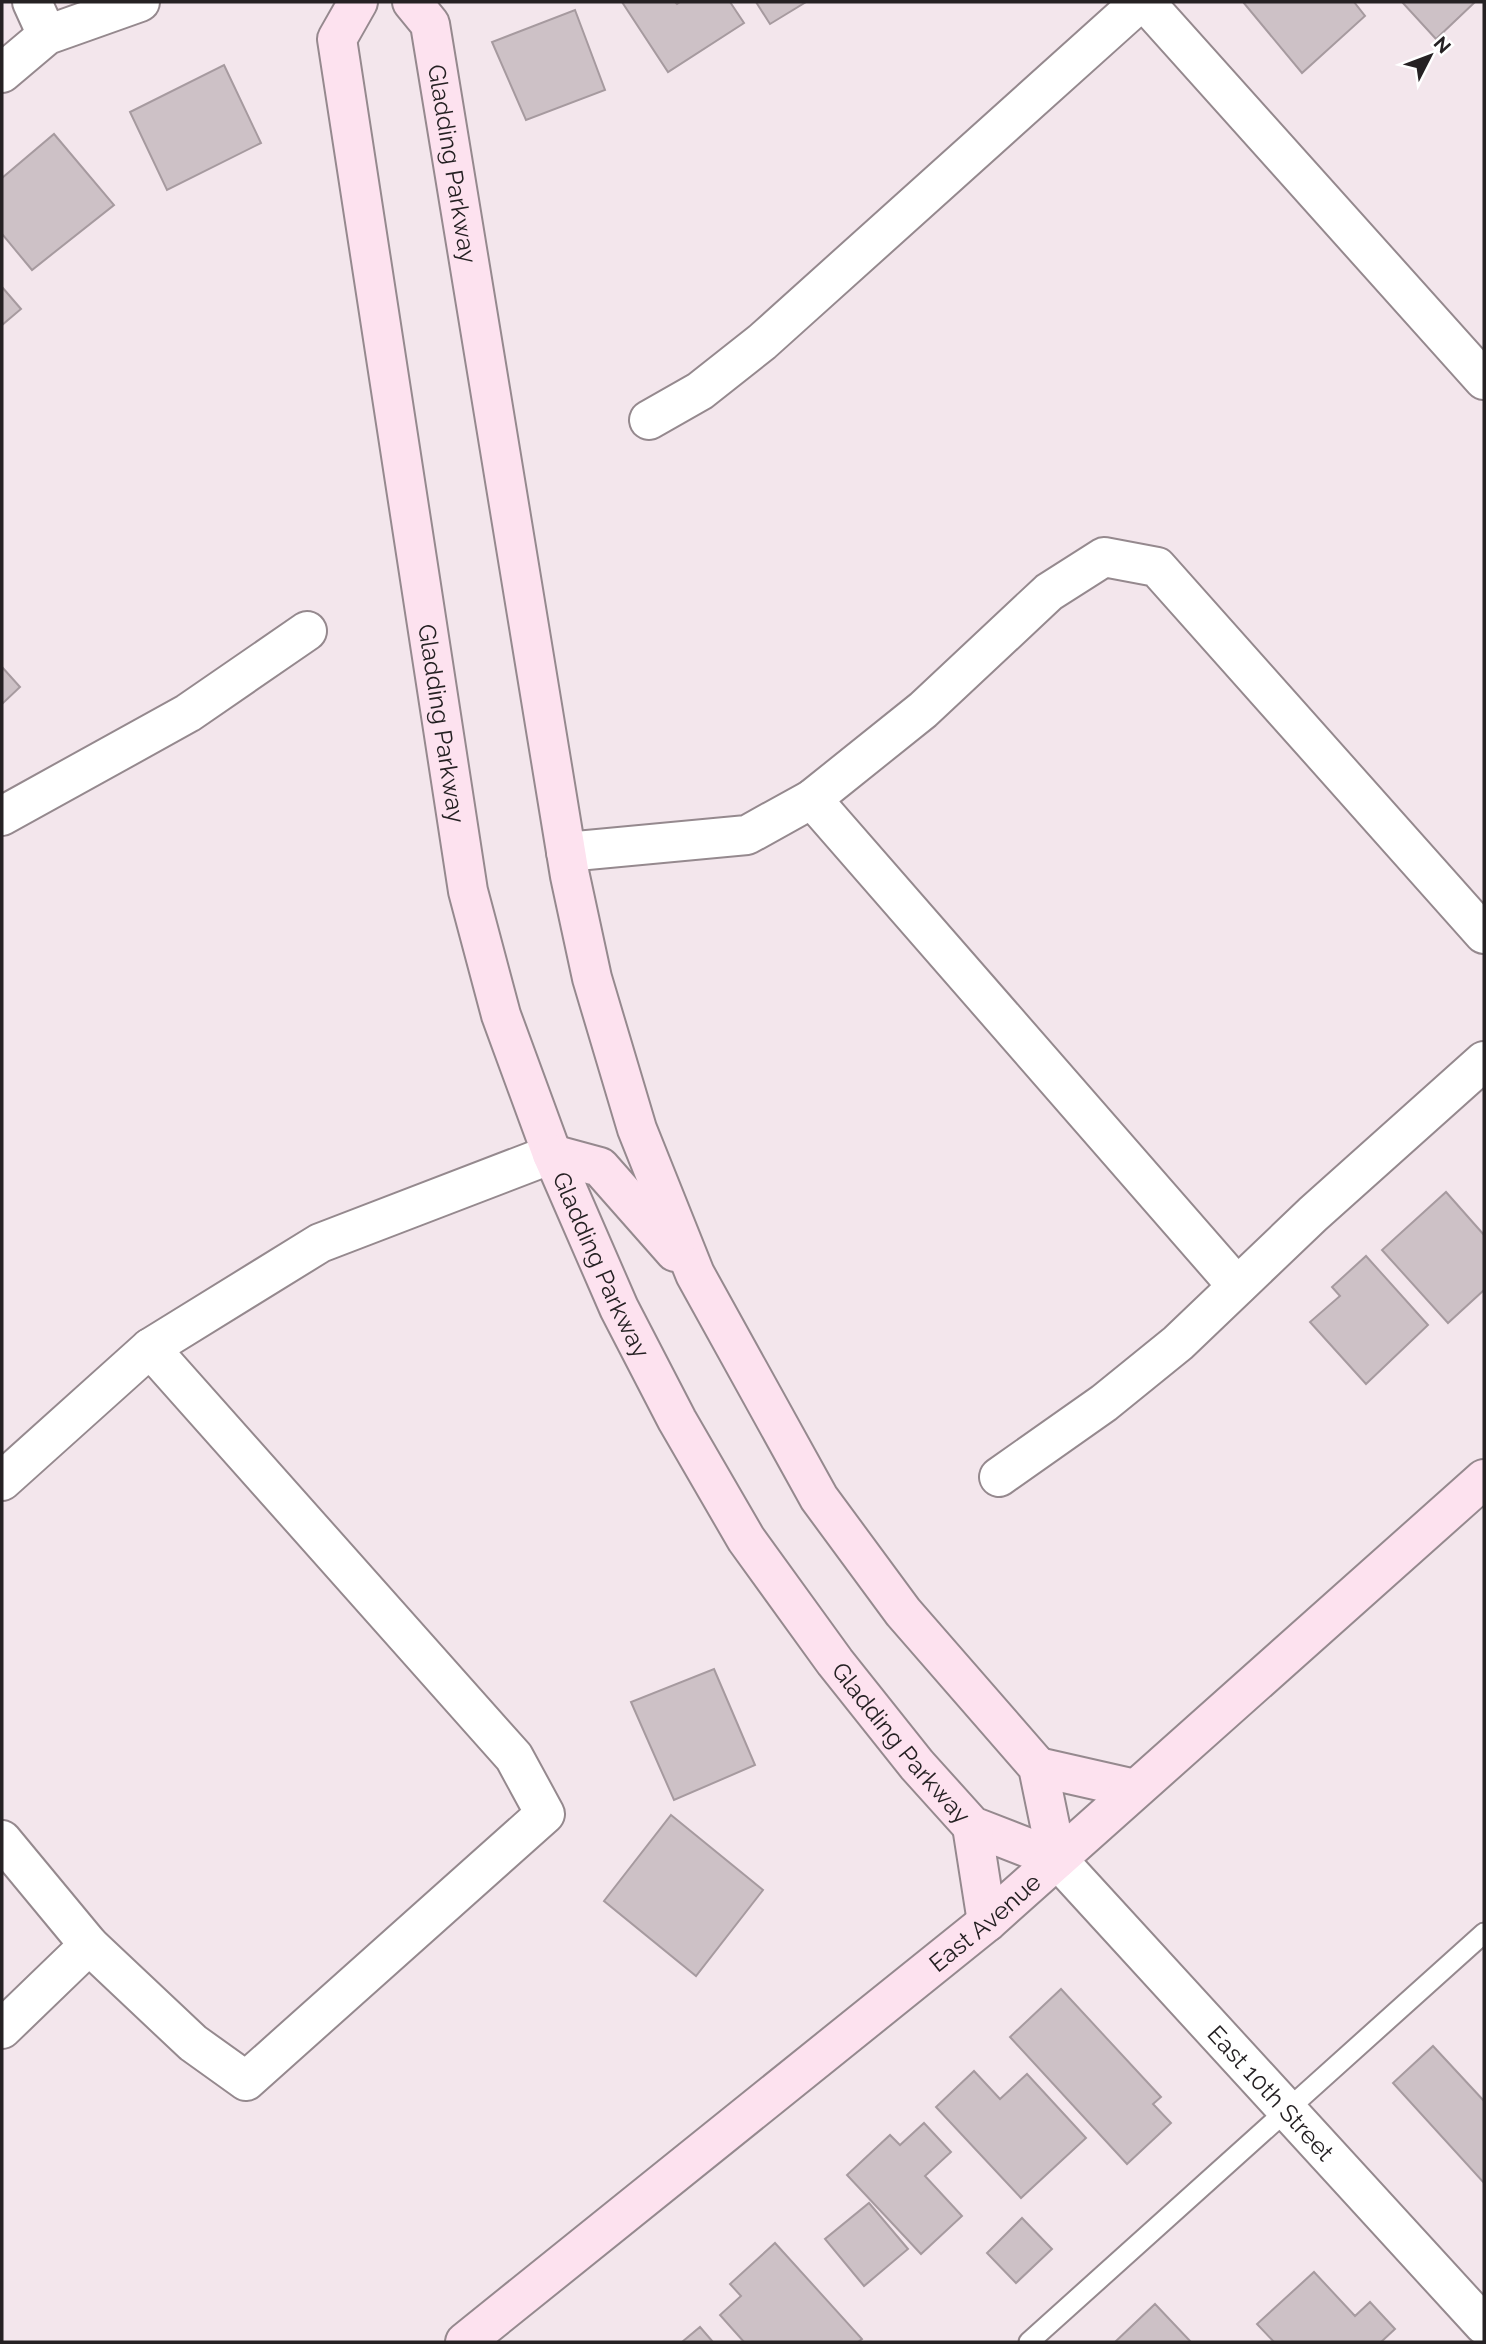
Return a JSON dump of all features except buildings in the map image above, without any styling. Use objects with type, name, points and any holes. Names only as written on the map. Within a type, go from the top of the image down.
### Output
[{"type":"street","points":[[2,73],[39,19],[140,2]]},
{"type":"street","name":"Gladding Parkway","points":[[358,2],[337,39],[468,891],[501,1015],[552,1154],[619,1308],[677,1420],[746,1539],[835,1662],[917,1765],[972,1826],[1057,1859]]},
{"type":"street","name":"Gladding Parkway","points":[[412,2],[430,24],[566,852],[592,978],[633,1117],[695,1274],[820,1498],[903,1612],[1038,1767],[1057,1859]]},
{"type":"street","points":[[649,421],[700,391],[762,342],[1142,2],[1484,380]]},
{"type":"street","points":[[566,852],[747,835],[812,799],[923,710],[1049,592],[1104,557],[1157,567],[1484,934]]},
{"type":"street","points":[[2,816],[188,713],[307,631]]},
{"type":"street","points":[[812,799],[1237,1286]]},
{"type":"street","points":[[999,1477],[1114,1394],[1178,1343],[1323,1205],[1484,1061]]},
{"type":"street","points":[[2,1480],[150,1349],[320,1243],[552,1154],[600,1167],[695,1274]]},
{"type":"street","points":[[2,1840],[89,1945],[193,2043],[246,2081],[545,1814],[514,1757],[150,1349]]},
{"type":"street","name":"East Avenue","points":[[465,2342],[987,1922],[1484,1479]]},
{"type":"street","points":[[1038,1767],[1135,1789]]},
{"type":"street","points":[[972,1826],[987,1922]]},
{"type":"street","name":"East 10th Street","points":[[1057,1859],[1484,2325]]},
{"type":"street","points":[[2,2029],[89,1945]]},
{"type":"lane","points":[[1029,2342],[1484,1933]]}]
